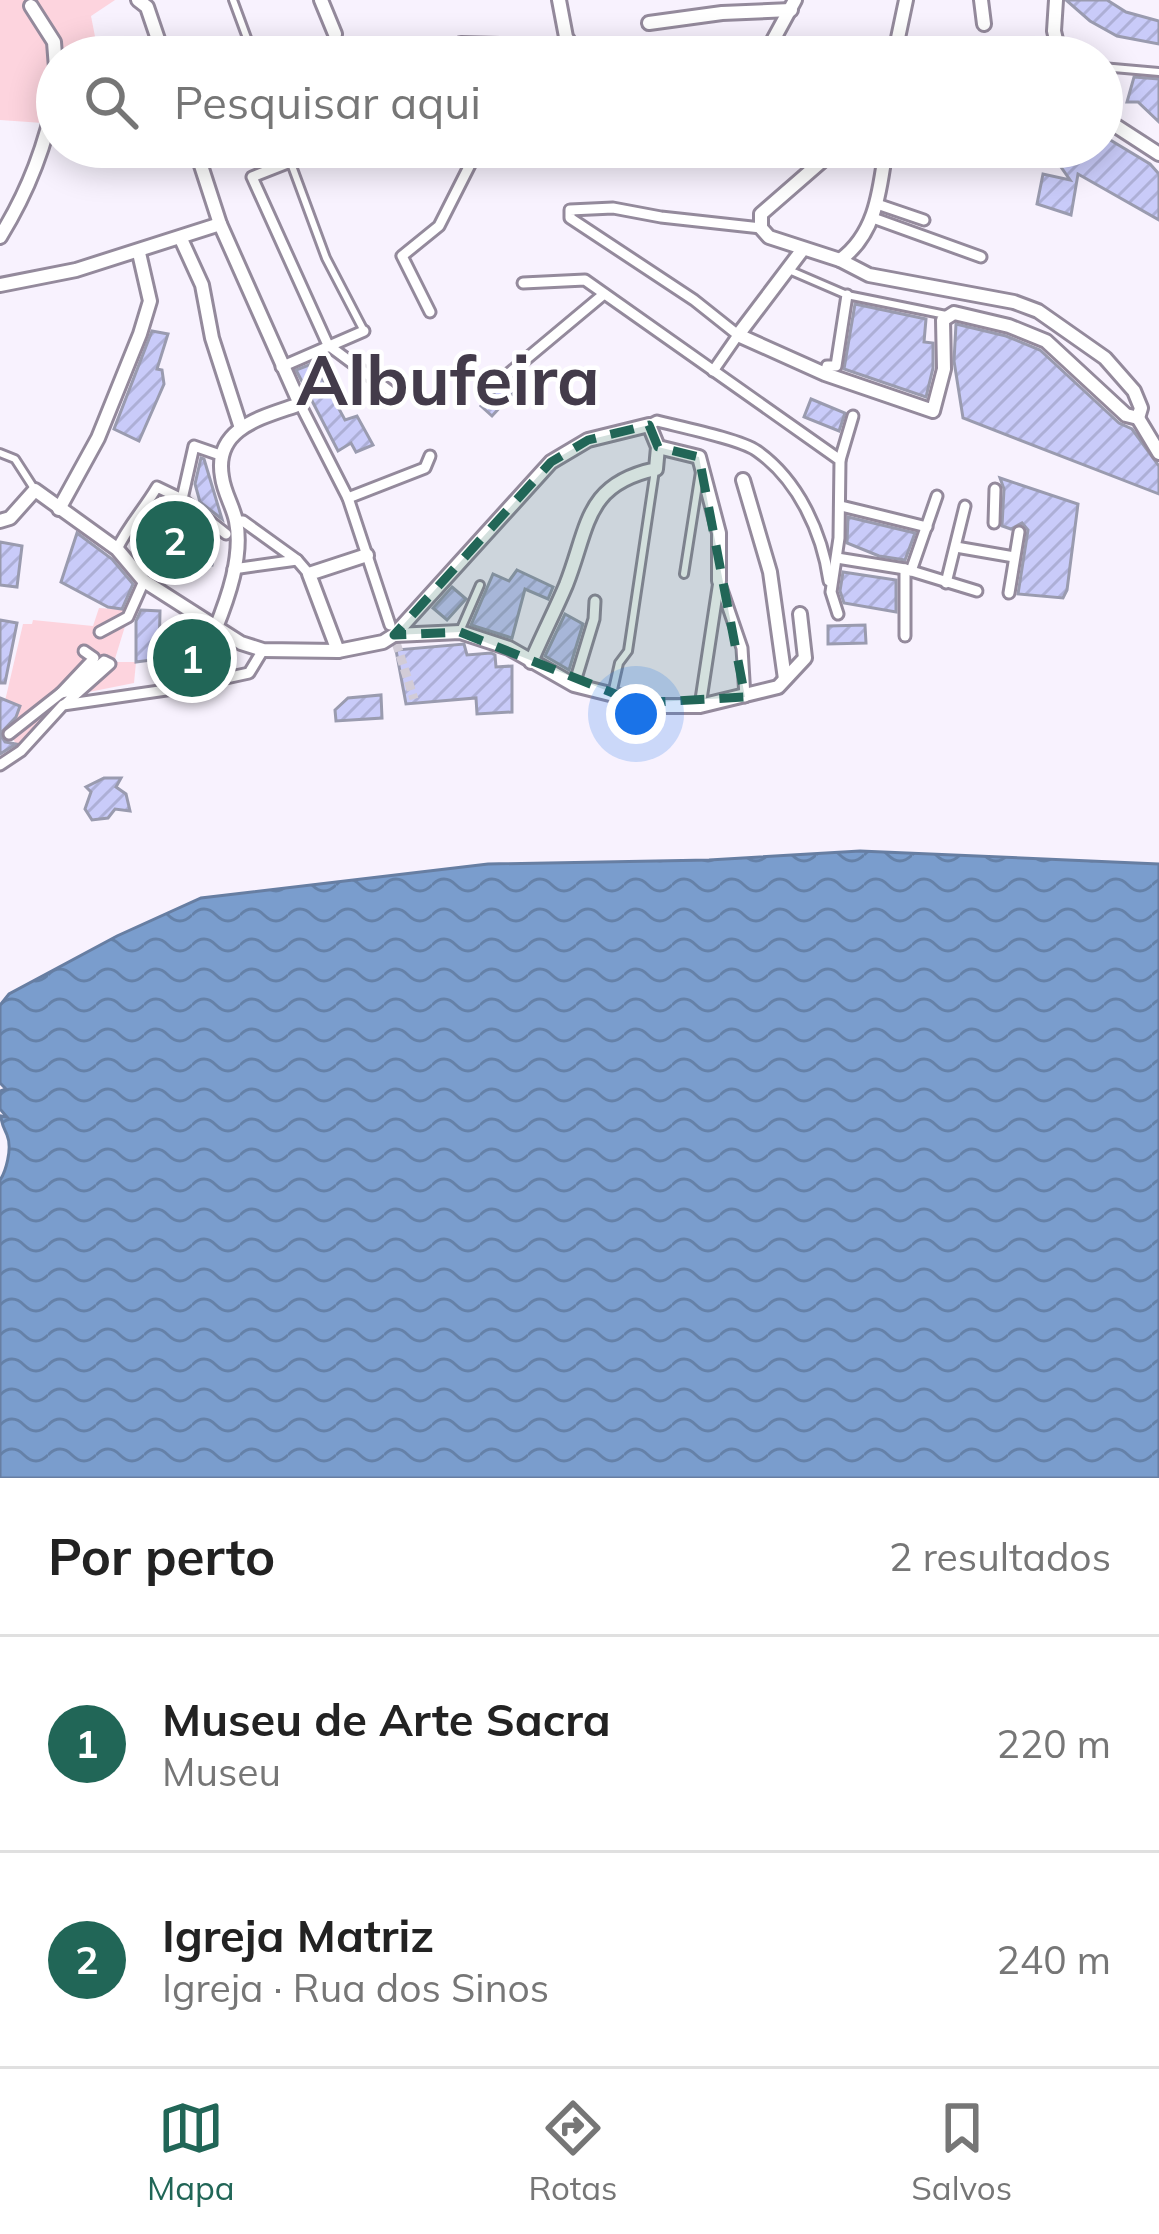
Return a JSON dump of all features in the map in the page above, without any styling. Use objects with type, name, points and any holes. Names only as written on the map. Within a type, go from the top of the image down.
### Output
[{"type":"street","points":[[138,0],[147,7],[157,36]]},
{"type":"street","points":[[321,0],[334,34]]},
{"type":"street","points":[[559,0],[566,36]]},
{"type":"street","points":[[898,36],[905,0]]},
{"type":"street","points":[[981,0],[984,24]]},
{"type":"street","points":[[1055,36],[1056,0]]},
{"type":"street","points":[[650,23],[793,5]]},
{"type":"street","points":[[776,36],[793,5]]},
{"type":"street","points":[[31,6],[50,36]]},
{"type":"street","points":[[1123,131],[1159,154]]},
{"type":"street","points":[[0,237],[36,168]]},
{"type":"street","points":[[202,168],[220,224],[281,367],[348,498],[389,634]]},
{"type":"street","points":[[275,168],[252,177],[328,345],[395,395]]},
{"type":"street","points":[[430,312],[402,256],[439,226],[468,168]]},
{"type":"street","points":[[814,168],[761,214],[761,227],[769,237],[869,274],[1014,302],[1038,311],[1106,358],[1134,391],[1141,408],[1138,418]]},
{"type":"street","points":[[840,260],[850,253],[875,211],[882,168]]},
{"type":"street","points":[[761,227],[662,218],[613,208],[570,214],[738,335],[824,374],[933,411],[944,369],[941,327],[946,315],[1009,326],[1046,341],[1126,415],[1138,418],[1159,453]]},
{"type":"street","points":[[875,211],[924,220]]},
{"type":"street","points":[[875,211],[981,256]]},
{"type":"street","points":[[0,285],[76,271],[220,224]]},
{"type":"street","points":[[182,239],[202,285],[212,338],[240,425]]},
{"type":"street","points":[[712,370],[802,249]]},
{"type":"street","points":[[58,509],[98,439],[140,334],[150,301],[139,253]]},
{"type":"street","points":[[523,283],[585,280],[840,460]]},
{"type":"street","points":[[507,375],[604,294]]},
{"type":"street","points":[[824,374],[827,366],[836,366],[847,295]]},
{"type":"street","points":[[281,367],[364,331]]},
{"type":"street","points":[[215,630],[228,598],[236,521],[220,470],[223,456],[240,425],[300,404]]},
{"type":"street","points":[[831,592],[841,506],[840,460],[854,416]]},
{"type":"street","points":[[389,634],[551,462],[588,440],[657,421],[755,449],[800,495],[826,561],[838,614]]},
{"type":"street","points":[[531,662],[597,500],[619,480],[656,469],[658,447],[649,425]]},
{"type":"street","points":[[182,499],[194,446],[223,456]]},
{"type":"street","points":[[658,447],[699,457],[719,533],[719,581],[700,706]]},
{"type":"street","points":[[348,498],[425,468],[430,456]]},
{"type":"street","points":[[743,480],[770,572],[785,679]]},
{"type":"street","points":[[116,549],[157,487],[182,499],[226,534]]},
{"type":"street","points":[[994,523],[995,489]]},
{"type":"street","points":[[0,521],[10,518],[35,490],[116,549],[144,581],[215,630],[263,650],[338,651],[389,634],[460,632],[509,648],[574,685],[658,706],[700,706],[778,687],[805,658],[800,614]]},
{"type":"street","points":[[905,636],[908,570],[937,496]]},
{"type":"street","points":[[841,506],[927,527]]},
{"type":"street","points":[[946,583],[965,506]]},
{"type":"street","points":[[236,521],[243,520],[309,574],[338,651]]},
{"type":"street","points":[[1010,593],[1019,532]]},
{"type":"street","points":[[956,547],[1014,557]]},
{"type":"street","points":[[309,574],[367,554]]},
{"type":"street","points":[[837,558],[908,570],[977,591]]},
{"type":"street","points":[[233,569],[297,560]]},
{"type":"street","points":[[100,632],[128,617],[144,581]]},
{"type":"street","points":[[719,581],[742,648],[746,697]]},
{"type":"street","points":[[574,685],[595,601]]},
{"type":"street","points":[[63,705],[249,673],[263,650]]},
{"type":"street","points":[[9,734],[62,693],[94,658],[84,652]]},
{"type":"street","points":[[0,766],[110,664],[104,662],[62,693]]},
{"type":"lane","points":[[233,0],[246,36]]},
{"type":"lane","points":[[1123,69],[1159,72]]},
{"type":"lane","points":[[292,168],[326,258],[364,331]]},
{"type":"lane","points":[[788,269],[847,295],[946,315]]},
{"type":"lane","points":[[0,452],[16,459],[35,490]]},
{"type":"lane","points":[[612,694],[619,663],[628,651],[656,469]]},
{"type":"lane","points":[[684,574],[703,472]]},
{"type":"lane","points":[[460,632],[480,585]]},
{"type":"highlighted area","points":[[649,425],[658,447],[699,457],[745,697],[638,703],[460,632],[394,635],[551,462],[588,440]]},
{"type":"shaded area","points":[[0,0],[115,0],[91,16],[95,36],[36,36],[36,123],[0,120]]},
{"type":"shaded area","points":[[99,608],[130,610],[114,662],[136,662],[134,683],[59,698],[17,746],[11,735],[20,706],[5,701],[23,624],[33,620],[93,626]]},
{"type":"water","points":[[860,851],[1159,864],[1159,1478],[0,1478],[0,1180],[9,1141],[1,1116],[7,1117],[0,1109],[0,1091],[6,1089],[0,1083],[0,1005],[9,994],[201,898],[488,864],[709,860]]},
{"type":"building","points":[[1066,0],[1107,0],[1126,12],[1159,21],[1159,44],[1117,36]]},
{"type":"building","points":[[1134,77],[1159,79],[1159,122],[1138,102],[1127,102]]},
{"type":"building","points":[[1123,148],[1159,174],[1159,220],[1078,174],[1071,215],[1037,204],[1043,174],[1070,180],[1062,168],[1123,168]]},
{"type":"building","points":[[855,304],[926,319],[924,342],[933,343],[933,368],[926,397],[844,369]]},
{"type":"building","points":[[956,324],[1040,350],[1119,423],[1132,429],[1159,466],[1159,494],[963,418],[954,361]]},
{"type":"building","points":[[152,331],[168,334],[157,369],[162,370],[164,384],[139,441],[114,429]]},
{"type":"building","points":[[314,363],[345,420],[357,416],[373,445],[356,452],[351,443],[338,451],[296,370]]},
{"type":"building","points":[[527,370],[492,416],[481,406],[504,383],[512,383]]},
{"type":"building","points":[[811,399],[845,413],[839,431],[804,417]]},
{"type":"building","points":[[201,458],[222,519],[200,502],[195,484]]},
{"type":"building","points":[[1000,478],[1078,504],[1063,598],[1018,594],[1028,530],[1022,523],[1011,529],[1002,526]]},
{"type":"building","points":[[154,508],[179,511],[177,521],[202,526],[217,538],[212,565],[199,562],[200,557],[172,552],[171,558],[133,552],[133,538],[142,526],[152,527]]},
{"type":"building","points":[[848,517],[915,533],[905,560],[847,543]]},
{"type":"building","points":[[77,533],[112,559],[133,584],[122,609],[108,607],[61,582]]},
{"type":"building","points":[[0,542],[22,546],[17,587],[0,585]]},
{"type":"building","points":[[517,570],[553,587],[548,599],[525,589],[512,638],[471,625],[493,574],[509,581]]},
{"type":"building","points":[[843,572],[896,580],[896,612],[844,603],[840,591]]},
{"type":"building","points":[[452,587],[466,599],[447,620],[433,608]]},
{"type":"building","points":[[141,610],[160,611],[159,659],[136,662],[136,621]]},
{"type":"building","points":[[565,614],[583,624],[569,670],[545,656]]},
{"type":"building","points":[[0,620],[17,623],[5,683],[0,683]]},
{"type":"building","points":[[865,625],[866,643],[828,644],[828,626]]},
{"type":"building","points":[[202,644],[204,649],[222,644],[228,668],[180,679],[174,652]]},
{"type":"building","points":[[464,644],[467,655],[491,653],[496,667],[512,666],[512,712],[477,714],[476,698],[406,704],[396,650]]},
{"type":"building","points":[[381,695],[382,718],[336,721],[335,710],[348,698]]},
{"type":"building","points":[[0,698],[20,706],[0,734]]},
{"type":"building","points":[[0,734],[5,742],[16,744],[0,754]]},
{"type":"building","points":[[104,778],[121,778],[116,787],[126,794],[130,811],[115,809],[108,818],[92,820],[85,809],[91,792],[86,787]]},
{"type":"tunnel","points":[[392,630],[414,699]]},
{"type":"place","name":"Igreja Matriz","points":[[175,540]]},
{"type":"place","name":"Museu de Arte Sacra","points":[[192,658]]},
{"type":"district","name":"Albufeira","points":[[448,381]]}]
